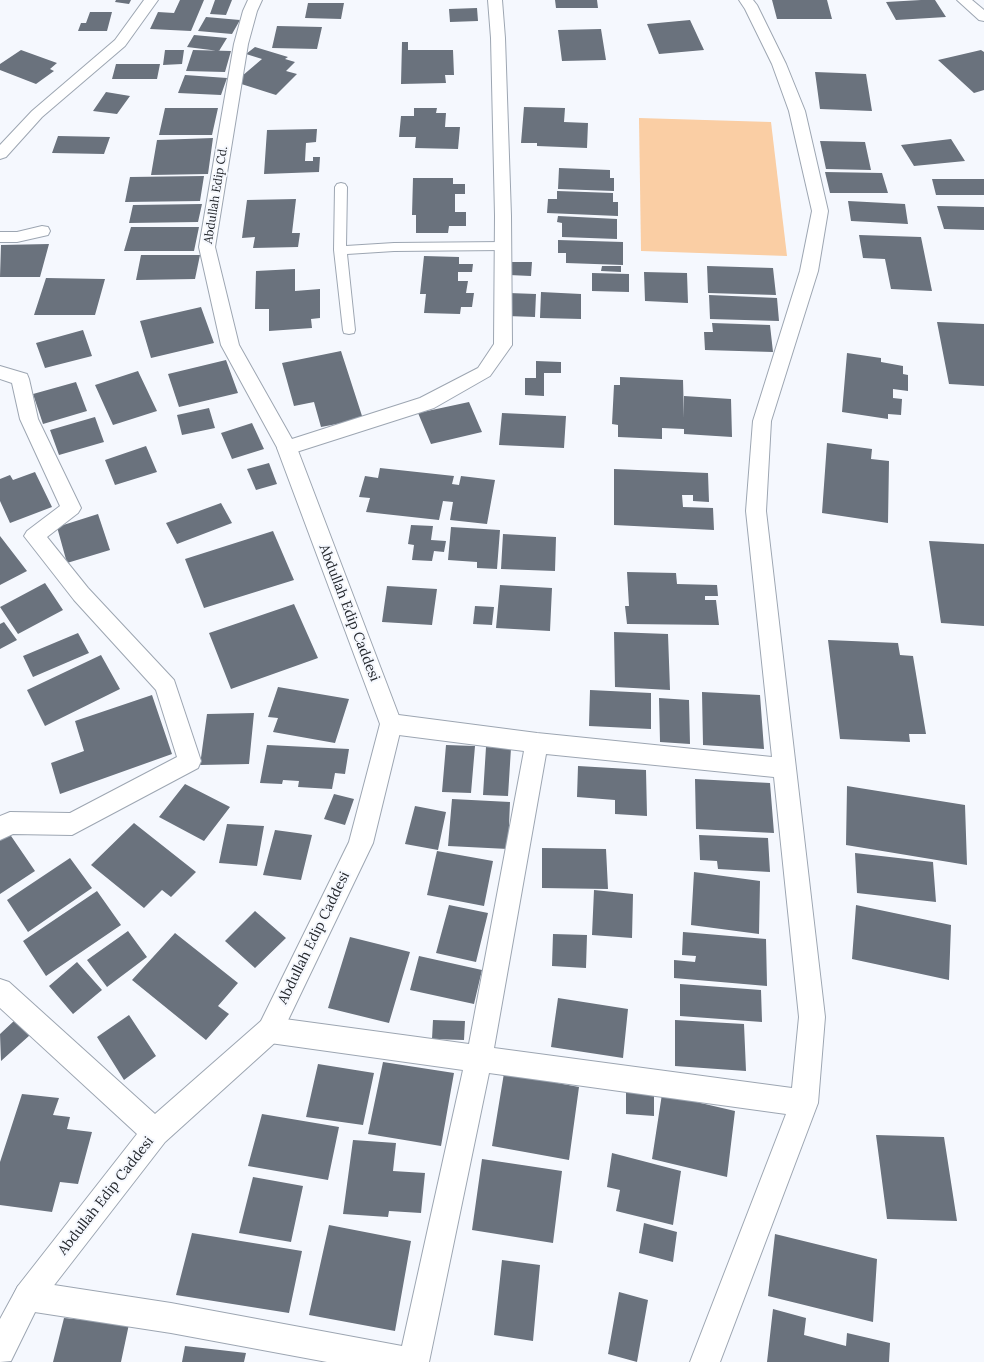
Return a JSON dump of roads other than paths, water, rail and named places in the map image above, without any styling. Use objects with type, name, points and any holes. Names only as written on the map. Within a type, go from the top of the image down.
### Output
[{"type":"street","points":[[0,154],[38,114],[120,43],[151,0]]},
{"type":"street","name":"Abdullah Edip Cd.","points":[[255,0],[250,10],[241,44],[207,247],[230,346],[287,448]]},
{"type":"street","points":[[287,448],[427,403],[484,372],[503,345],[503,246],[498,38],[495,0]]},
{"type":"street","points":[[704,1362],[804,1102],[812,1017],[783,768],[756,511],[762,421],[809,271],[820,211],[797,111],[779,64],[752,8],[746,0]]},
{"type":"street","points":[[964,0],[982,13]]},
{"type":"street","points":[[0,237],[17,237],[42,231]]},
{"type":"street","points":[[0,372],[20,379],[29,419],[70,508],[34,536],[81,594],[166,686],[190,761],[72,824],[10,823],[0,829]]},
{"type":"street","name":"Abdullah Edip Caddesi","points":[[0,1350],[28,1296],[155,1132],[270,1030],[360,843],[392,724],[287,448]]},
{"type":"street","points":[[392,724],[537,743],[783,768]]},
{"type":"street","points":[[414,1362],[479,1059],[537,743]]},
{"type":"street","points":[[0,991],[155,1132]]},
{"type":"street","points":[[270,1030],[804,1102]]},
{"type":"street","points":[[28,1296],[171,1318],[408,1362]]},
{"type":"lane","points":[[341,187],[340,250],[349,330]]},
{"type":"lane","points":[[340,250],[503,246]]}]
